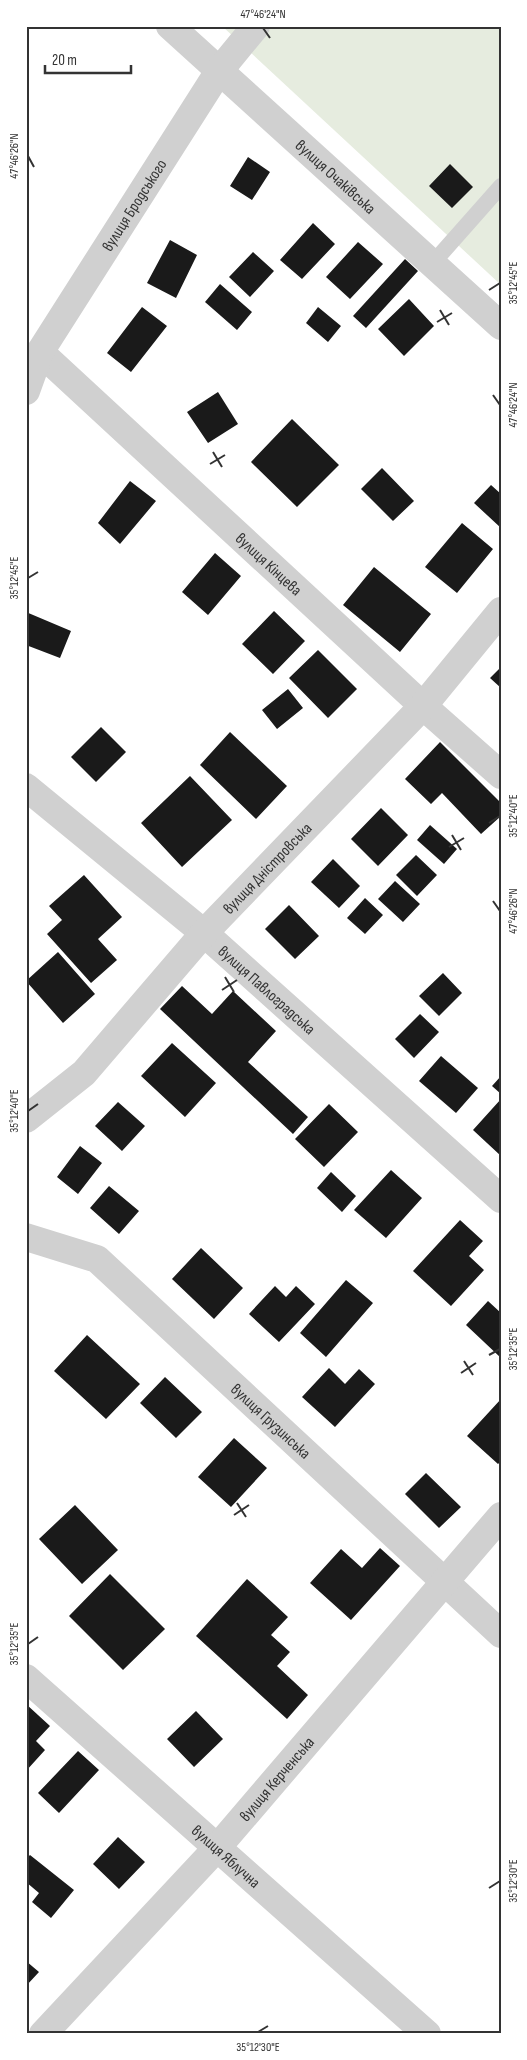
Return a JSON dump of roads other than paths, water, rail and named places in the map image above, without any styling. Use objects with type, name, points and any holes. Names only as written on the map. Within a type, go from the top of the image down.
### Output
[{"type":"street","name":"вулиця Очаківська","points":[[170,26],[501,326]]},
{"type":"street","name":"вулиця Бродського","points":[[26,391],[40,352],[219,71],[256,26]]},
{"type":"street","name":"вулиця Кінцева","points":[[40,352],[423,706],[501,775]]},
{"type":"street","name":"вулиця Дністровська","points":[[26,1119],[84,1073],[204,933],[423,706],[501,611]]},
{"type":"street","name":"вулиця Павлоградська","points":[[26,787],[204,933],[501,1199]]},
{"type":"street","name":"вулиця Грузинська","points":[[26,1237],[97,1259],[501,1634]]},
{"type":"street","name":"вулиця Керченська","points":[[43,2034],[216,1849],[501,1516]]},
{"type":"street","name":"вулиця Яблучна","points":[[26,1678],[216,1849],[427,2034]]},
{"type":"lane","points":[[432,264],[501,186]]}]
